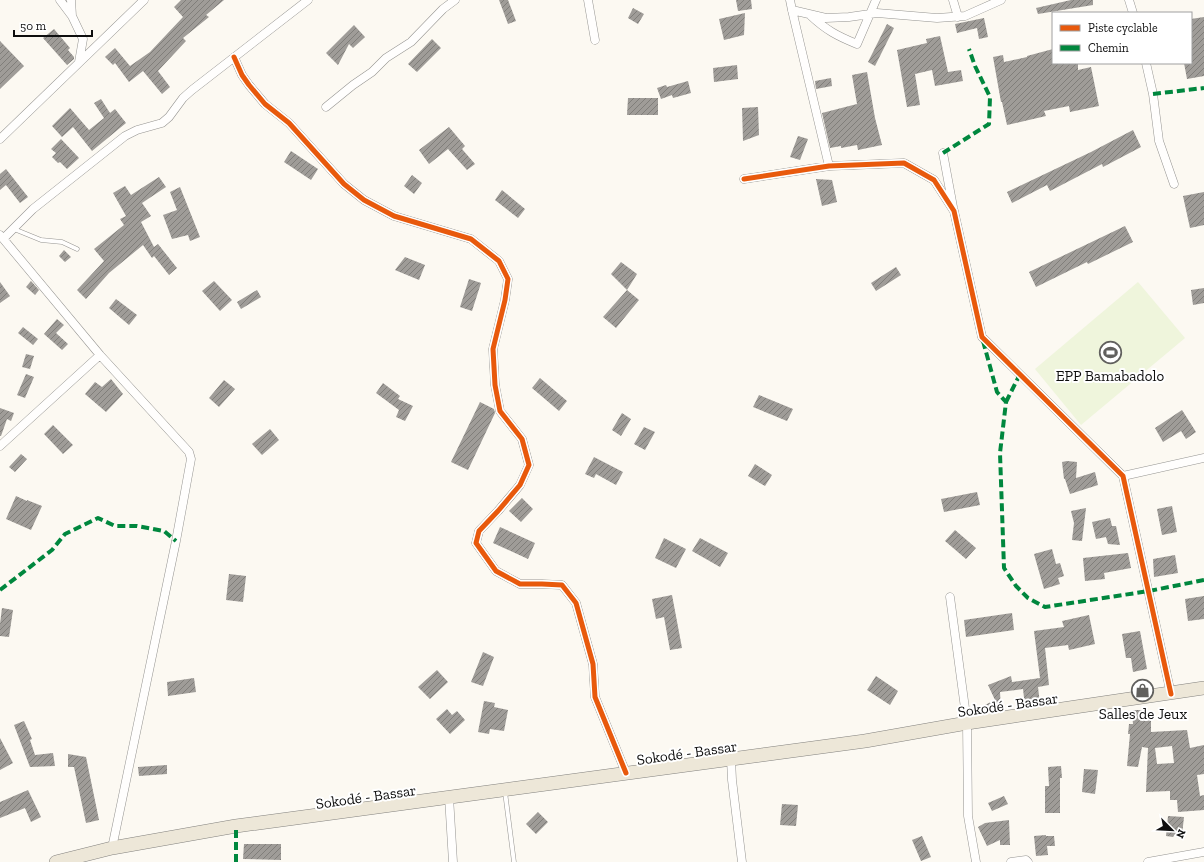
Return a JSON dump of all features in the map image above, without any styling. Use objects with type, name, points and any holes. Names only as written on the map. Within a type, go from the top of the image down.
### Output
[{"type":"main road","name":"Sokodé - Bassar","points":[[56,862],[112,848],[236,826],[865,741],[967,723],[1204,688]]},
{"type":"street","points":[[60,0],[72,16],[83,40],[79,62]]},
{"type":"street","points":[[71,0],[72,16]]},
{"type":"street","points":[[0,139],[144,0]]},
{"type":"street","points":[[112,848],[176,542],[191,459],[189,452],[100,355],[2,237],[14,228],[33,209],[125,136],[137,130],[162,123],[169,117],[183,98],[308,0]]},
{"type":"street","points":[[326,107],[372,72],[386,58],[411,42],[455,0]]},
{"type":"street","points":[[588,0],[595,40]]},
{"type":"street","points":[[790,0],[830,166]]},
{"type":"street","points":[[808,14],[823,27],[838,36],[857,44],[876,0]]},
{"type":"street","points":[[953,0],[958,17]]},
{"type":"street","points":[[792,10],[826,18],[849,17],[877,13],[937,18],[958,17],[965,16],[1001,0]]},
{"type":"street","points":[[1129,0],[1133,12]]},
{"type":"street","points":[[234,57],[242,75],[265,104],[289,123],[344,184],[364,200],[394,216],[471,239],[499,261],[508,279],[505,300],[493,349],[495,385],[500,411],[522,439],[529,465],[520,485],[479,531],[476,543],[496,571],[520,584],[562,585],[576,603],[593,664],[595,697],[626,773]]},
{"type":"street","points":[[1146,64],[1154,94],[1159,141],[1174,184]]},
{"type":"street","points":[[943,153],[954,211],[982,337],[1123,476],[1171,694]]},
{"type":"street","points":[[744,179],[830,166],[904,163],[934,180],[954,211]]},
{"type":"street","points":[[0,446],[100,355]]},
{"type":"street","points":[[1123,476],[1204,458]]},
{"type":"street","points":[[950,597],[967,723],[968,816],[976,862]]},
{"type":"street","points":[[731,759],[732,780],[742,862]]},
{"type":"street","points":[[449,798],[453,862]]},
{"type":"street","points":[[1148,862],[1204,852]]},
{"type":"street","points":[[1011,862],[1026,860],[1028,862]]},
{"type":"lane","points":[[14,228],[41,240],[62,242],[77,249]]},
{"type":"lane","points":[[505,790],[514,862]]},
{"type":"green space","name":"EPP Bamabadolo","points":[[1138,282],[1185,338],[1081,425],[1035,369]]},
{"type":"building","points":[[181,0],[224,0],[206,15],[209,17],[183,38],[186,41],[158,71],[170,87],[162,94],[143,71],[129,82],[115,63],[113,65],[105,57],[115,48],[130,66],[150,52],[183,17],[174,7]]},
{"type":"building","points":[[499,0],[508,0],[516,21],[508,24]]},
{"type":"building","points":[[736,0],[751,0],[752,9],[738,11]]},
{"type":"building","points":[[1071,0],[1093,0],[1093,5],[1038,14],[1036,8]]},
{"type":"building","points":[[633,8],[644,14],[638,24],[628,18]]},
{"type":"building","points":[[745,13],[744,35],[724,40],[719,19]]},
{"type":"building","points":[[1204,17],[1204,76],[1187,79],[1184,64],[1192,64],[1192,19]]},
{"type":"building","points":[[984,18],[988,37],[979,39],[977,28],[957,33],[955,24]]},
{"type":"building","points":[[887,24],[894,28],[875,66],[868,62]]},
{"type":"building","points":[[354,25],[365,37],[353,48],[349,44],[338,65],[326,53]]},
{"type":"building","points":[[54,29],[70,48],[68,50],[74,57],[74,59],[67,65],[43,38]]},
{"type":"building","points":[[940,36],[948,72],[961,70],[963,81],[935,86],[932,70],[915,74],[920,105],[907,107],[897,50],[927,43],[926,39]]},
{"type":"building","points":[[432,39],[441,48],[417,72],[408,64]]},
{"type":"building","points":[[0,41],[24,66],[0,89]]},
{"type":"building","points":[[1052,49],[1052,64],[1078,64],[1078,70],[1091,67],[1099,106],[1070,112],[1069,106],[1044,111],[1046,116],[1007,125],[1001,102],[993,57],[1003,55],[1004,62]]},
{"type":"building","points":[[737,65],[738,79],[714,82],[713,68]]},
{"type":"building","points":[[867,72],[875,118],[882,145],[858,150],[857,145],[841,148],[841,146],[830,148],[822,113],[857,104],[852,75]]},
{"type":"building","points":[[831,78],[832,86],[816,89],[815,81]]},
{"type":"building","points":[[688,81],[691,93],[673,98],[672,95],[661,99],[657,88],[666,85],[667,87]]},
{"type":"building","points":[[628,98],[658,98],[658,115],[627,115]]},
{"type":"building","points":[[101,99],[110,113],[115,109],[126,123],[92,151],[73,127],[62,137],[52,126],[70,108],[89,130],[104,118],[94,103]]},
{"type":"building","points":[[758,107],[759,135],[743,141],[742,108]]},
{"type":"building","points":[[449,127],[465,146],[462,149],[475,164],[467,170],[448,149],[429,164],[419,150]]},
{"type":"building","points":[[1133,130],[1141,147],[1103,167],[1102,164],[1050,191],[1047,185],[1012,203],[1007,192]]},
{"type":"building","points":[[798,136],[808,139],[800,160],[790,157]]},
{"type":"building","points":[[61,139],[79,158],[67,169],[52,157],[56,153],[51,149]]},
{"type":"building","points":[[291,151],[318,169],[311,180],[284,162]]},
{"type":"building","points":[[6,169],[28,197],[20,203],[6,185],[0,190],[0,174]]},
{"type":"building","points":[[412,175],[422,183],[414,194],[404,186]]},
{"type":"building","points":[[159,177],[166,187],[142,203],[151,216],[141,222],[154,247],[158,244],[177,268],[169,275],[154,256],[152,258],[143,245],[109,273],[86,299],[77,290],[104,261],[94,249],[124,225],[120,219],[126,216],[113,193],[125,186],[131,195]]},
{"type":"building","points":[[816,179],[832,180],[837,202],[822,206]]},
{"type":"building","points":[[180,187],[200,237],[190,241],[188,235],[172,239],[163,215],[177,210],[170,192]]},
{"type":"building","points":[[502,190],[525,209],[518,218],[495,200]]},
{"type":"building","points":[[1204,192],[1204,225],[1190,228],[1183,196]]},
{"type":"building","points":[[1125,226],[1133,242],[1088,264],[1087,262],[1036,287],[1029,272]]},
{"type":"building","points":[[64,250],[71,257],[65,262],[59,256]]},
{"type":"building","points":[[405,257],[425,265],[419,280],[395,270]]},
{"type":"building","points":[[621,262],[637,274],[627,290],[611,274]]},
{"type":"building","points":[[896,267],[901,275],[876,291],[871,283]]},
{"type":"building","points":[[469,279],[481,283],[472,311],[460,307]]},
{"type":"building","points":[[31,281],[39,290],[35,295],[26,287]]},
{"type":"building","points":[[214,281],[232,300],[220,311],[202,291]]},
{"type":"building","points":[[0,282],[10,296],[0,303]]},
{"type":"building","points":[[1204,288],[1204,303],[1193,305],[1191,290]]},
{"type":"building","points":[[257,290],[261,297],[241,309],[237,302]]},
{"type":"building","points":[[627,290],[639,300],[616,328],[603,317]]},
{"type":"building","points":[[116,299],[137,315],[129,325],[109,308]]},
{"type":"building","points":[[57,319],[64,325],[56,333],[68,344],[62,350],[44,334]]},
{"type":"building","points":[[23,327],[38,339],[33,345],[18,333]]},
{"type":"building","points":[[26,354],[34,356],[30,369],[22,367]]},
{"type":"building","points":[[26,374],[34,377],[25,398],[17,395]]},
{"type":"building","points":[[540,378],[567,401],[559,411],[532,388]]},
{"type":"building","points":[[111,379],[123,394],[106,412],[85,394],[95,382],[102,387]]},
{"type":"building","points":[[224,380],[235,389],[219,407],[209,398]]},
{"type":"building","points":[[383,383],[400,396],[398,399],[413,406],[405,421],[396,417],[399,410],[376,393]]},
{"type":"building","points":[[759,395],[793,409],[787,421],[753,407]]},
{"type":"building","points":[[480,402],[494,409],[495,413],[468,470],[451,462]]},
{"type":"building","points":[[0,408],[14,413],[11,421],[7,419],[1,436],[0,436]]},
{"type":"building","points":[[1182,410],[1196,432],[1186,439],[1181,431],[1163,442],[1155,428]]},
{"type":"building","points":[[622,413],[631,419],[621,436],[612,430]]},
{"type":"building","points":[[53,425],[73,445],[63,454],[44,434]]},
{"type":"building","points":[[644,427],[655,432],[645,450],[634,444]]},
{"type":"building","points":[[270,429],[279,440],[262,455],[252,444]]},
{"type":"building","points":[[21,454],[27,459],[15,472],[9,467]]},
{"type":"building","points":[[594,457],[623,472],[616,485],[596,474],[594,478],[585,474]]},
{"type":"building","points":[[1062,462],[1077,462],[1076,478],[1095,472],[1098,485],[1070,494],[1064,479]]},
{"type":"building","points":[[755,464],[772,475],[765,486],[748,476]]},
{"type":"building","points":[[977,492],[980,505],[944,512],[941,499]]},
{"type":"building","points":[[16,496],[42,506],[31,530],[6,519]]},
{"type":"building","points":[[522,498],[533,509],[521,522],[509,511]]},
{"type":"building","points":[[1172,506],[1177,532],[1162,535],[1157,509]]},
{"type":"building","points":[[1086,508],[1082,541],[1072,540],[1074,523],[1071,511]]},
{"type":"building","points":[[1110,518],[1112,526],[1116,526],[1120,545],[1108,544],[1106,537],[1096,539],[1092,522]]},
{"type":"building","points":[[500,527],[535,543],[528,559],[493,543]]},
{"type":"building","points":[[955,530],[976,548],[966,559],[945,541]]},
{"type":"building","points":[[664,538],[686,549],[676,568],[655,558]]},
{"type":"building","points":[[700,538],[728,553],[720,567],[692,551]]},
{"type":"building","points":[[1052,549],[1056,564],[1060,563],[1064,576],[1058,578],[1060,584],[1044,589],[1034,554]]},
{"type":"building","points":[[1128,553],[1131,568],[1104,573],[1105,579],[1085,581],[1083,558]]},
{"type":"building","points":[[1175,555],[1178,573],[1154,577],[1153,559]]},
{"type":"building","points":[[229,574],[246,576],[243,602],[226,600]]},
{"type":"building","points":[[672,595],[682,648],[670,650],[664,617],[656,619],[652,599]]},
{"type":"building","points":[[1204,596],[1204,619],[1188,621],[1185,599]]},
{"type":"building","points":[[2,608],[13,610],[9,637],[0,636]]},
{"type":"building","points":[[1012,613],[1014,630],[966,637],[964,620]]},
{"type":"building","points":[[1089,615],[1095,644],[1069,650],[1068,645],[1045,648],[1049,685],[1038,687],[1040,704],[1025,706],[1023,689],[1000,692],[1001,710],[975,710],[995,700],[988,685],[1011,676],[1012,682],[1040,678],[1034,631],[1064,627],[1062,621]]},
{"type":"building","points":[[1140,631],[1147,669],[1133,672],[1131,658],[1126,658],[1122,634]]},
{"type":"building","points":[[483,652],[494,657],[483,686],[471,682]]},
{"type":"building","points":[[437,670],[448,682],[430,699],[418,687]]},
{"type":"building","points":[[876,676],[898,691],[890,705],[867,690]]},
{"type":"building","points":[[194,678],[196,692],[168,696],[167,682]]},
{"type":"building","points":[[484,701],[495,703],[494,707],[508,710],[504,731],[490,729],[489,734],[478,732]]},
{"type":"building","points":[[447,709],[452,715],[457,711],[465,720],[450,734],[436,719]]},
{"type":"building","points":[[1132,710],[1142,710],[1142,717],[1151,717],[1151,732],[1187,730],[1190,748],[1204,745],[1204,774],[1197,775],[1200,796],[1204,795],[1204,810],[1178,812],[1177,800],[1170,800],[1170,791],[1146,792],[1148,748],[1142,747],[1138,767],[1127,766],[1130,734],[1128,734],[1129,724],[1133,724]],"holes":[[[1172,746],[1174,763],[1157,764],[1155,748]]]},
{"type":"building","points":[[24,721],[32,739],[30,740],[35,755],[53,753],[55,766],[30,767],[14,725]]},
{"type":"building","points":[[0,738],[13,763],[0,770]]},
{"type":"building","points":[[68,754],[86,757],[99,820],[86,823],[74,767],[68,767]]},
{"type":"building","points":[[167,765],[167,774],[139,776],[138,767]]},
{"type":"building","points":[[1061,766],[1062,778],[1060,778],[1060,813],[1045,813],[1045,786],[1049,786],[1048,767]]},
{"type":"building","points":[[1084,769],[1098,770],[1095,794],[1082,792]]},
{"type":"building","points":[[28,790],[41,817],[31,822],[25,808],[0,818],[0,802]]},
{"type":"building","points":[[1004,796],[1008,804],[992,811],[988,803]]},
{"type":"building","points":[[782,804],[798,805],[796,826],[780,825]]},
{"type":"building","points":[[538,812],[548,822],[536,834],[526,824]]},
{"type":"building","points":[[1168,816],[1184,817],[1182,835],[1175,834],[1173,837],[1166,836]]},
{"type":"building","points":[[1009,820],[1010,845],[1000,845],[1000,840],[987,846],[978,827],[985,823]]},
{"type":"building","points":[[922,836],[931,857],[921,861],[912,840]]},
{"type":"building","points":[[1034,836],[1054,836],[1055,846],[1047,846],[1048,855],[1036,856]]},
{"type":"building","points":[[244,844],[281,844],[281,860],[243,859]]},
{"type":"marked path","points":[[943,153],[989,124],[990,97],[975,66],[969,49]]},
{"type":"marked path","points":[[1153,94],[1204,88]]},
{"type":"marked path","points":[[983,341],[997,392],[1006,402],[1000,453],[1004,568],[1016,586],[1028,598],[1045,607],[1149,591],[1204,580]]},
{"type":"marked path","points":[[1006,402],[1020,374]]},
{"type":"marked path","points":[[0,590],[52,550],[65,534],[98,518],[115,526],[137,526],[164,531],[176,541]]},
{"type":"marked path","points":[[236,826],[236,862]]},
{"type":"cycle path","points":[[234,57],[242,75],[265,104],[289,123],[344,184],[364,200],[394,216],[471,239],[499,261],[508,279],[505,300],[493,349],[495,385],[500,411],[522,439],[529,465],[520,485],[479,531],[476,543],[496,571],[520,584],[562,585],[576,603],[593,664],[595,697],[626,773]]},
{"type":"cycle path","points":[[744,179],[829,166],[904,163],[934,180],[954,211],[982,337],[1123,476],[1171,694]]},
{"type":"place","name":"EPP Bamabadolo","points":[[1110,353]]},
{"type":"place","name":"Salles de Jeux","points":[[1143,691]]}]
